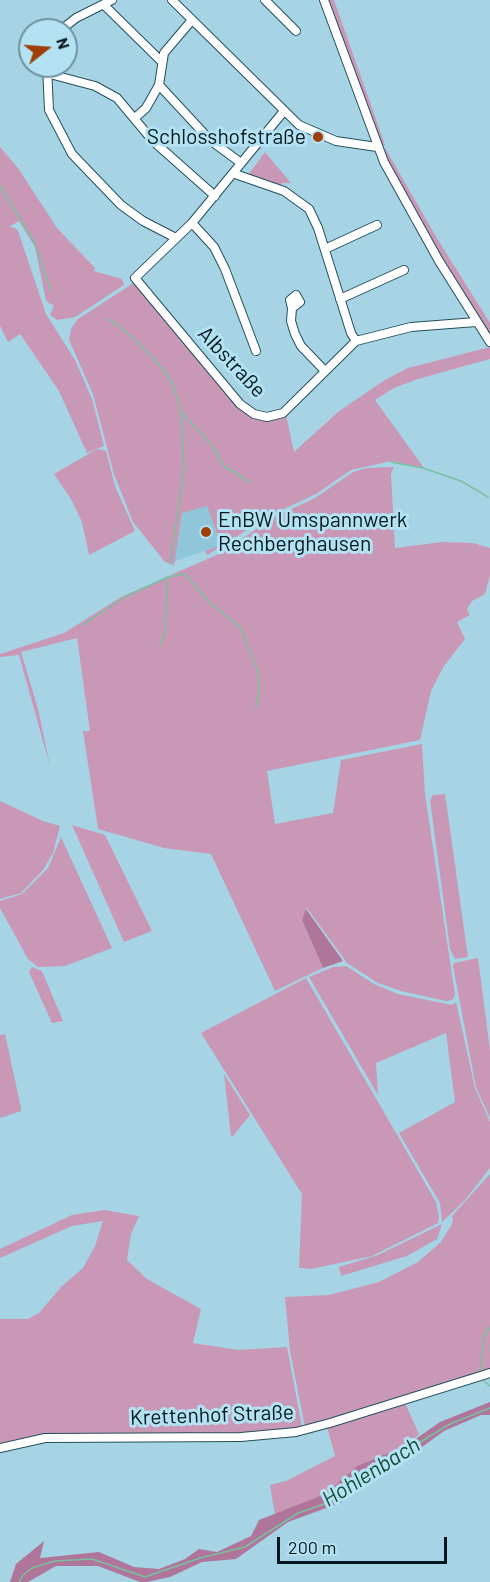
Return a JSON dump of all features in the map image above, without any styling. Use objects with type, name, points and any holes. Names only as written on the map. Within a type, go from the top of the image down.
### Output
[{"type":"street","points":[[76,18],[112,0]]},
{"type":"street","points":[[172,0],[299,126],[336,141],[377,147]]},
{"type":"street","points":[[324,0],[377,147],[413,215],[490,342]]},
{"type":"street","points":[[268,1],[296,32]]},
{"type":"street","points":[[104,4],[161,61]]},
{"type":"street","points":[[135,118],[146,108],[159,85],[164,53],[192,20]]},
{"type":"street","points":[[47,78],[49,110],[72,154],[121,205],[176,238],[235,174],[241,163],[284,111]]},
{"type":"street","points":[[72,78],[95,86],[117,98],[153,141],[215,196]]},
{"type":"street","points":[[159,85],[210,140],[241,163]]},
{"type":"street","points":[[235,174],[284,191],[303,204],[316,223],[356,341]]},
{"type":"street","points":[[192,223],[214,247],[225,268],[256,351]]},
{"type":"street","points":[[325,249],[377,225]]},
{"type":"street","name":"Albstraße","points":[[176,238],[135,278],[240,404],[254,414],[267,417],[283,413],[324,370],[356,341],[411,327],[476,322]]},
{"type":"street","points":[[340,299],[404,270]]},
{"type":"street","points":[[292,308],[291,321],[301,346],[324,370]]},
{"type":"street","name":"Krettenhof Straße","points":[[0,1448],[45,1438],[241,1437],[286,1433],[330,1423],[490,1373]]},
{"type":"shaded area","points":[[329,0],[334,0],[385,145],[380,146]]},
{"type":"shaded area","points":[[0,147],[18,168],[57,228],[95,268],[94,271],[122,279],[124,285],[75,317],[57,320],[50,315],[54,306],[46,301],[35,247],[19,221],[9,227],[18,231],[46,314],[75,360],[92,399],[104,446],[87,453],[59,391],[20,334],[8,342],[0,326]]},
{"type":"shaded area","points":[[385,148],[438,240],[490,323],[490,335],[429,236],[382,151]]},
{"type":"shaded area","points":[[265,152],[291,183],[282,183],[280,187],[249,174]]},
{"type":"shaded area","points":[[135,282],[253,417],[267,421],[286,415],[294,452],[338,412],[385,380],[408,368],[490,347],[490,359],[418,379],[394,388],[375,400],[424,468],[391,461],[351,470],[316,494],[271,515],[207,555],[205,551],[221,545],[207,506],[182,513],[174,565],[165,562],[133,522],[114,474],[93,394],[69,340],[71,329],[78,319]]},
{"type":"shaded area","points":[[97,449],[106,451],[115,486],[135,531],[89,555],[82,522],[71,499],[54,474]]},
{"type":"shaded area","points":[[394,467],[391,474],[395,548],[442,542],[473,543],[490,548],[490,575],[485,594],[472,601],[467,609],[470,615],[457,622],[465,639],[444,666],[431,691],[420,740],[267,771],[275,824],[333,813],[341,760],[422,744],[425,794],[455,995],[452,1000],[446,1001],[401,991],[378,983],[347,963],[307,908],[302,920],[323,968],[275,991],[211,854],[164,848],[98,829],[83,731],[90,731],[77,638],[21,652],[38,709],[50,766],[19,655],[0,657],[0,654],[64,633],[121,597],[221,553],[274,517],[315,498],[353,472],[366,468]]},
{"type":"shaded area","points":[[207,505],[221,545],[173,562],[182,513]]},
{"type":"shaded area","points":[[445,794],[468,957],[455,959],[450,949],[430,800],[433,795]]},
{"type":"shaded area","points":[[0,801],[43,821],[60,826],[53,853],[43,870],[21,893],[0,899]]},
{"type":"shaded area","points":[[72,825],[105,835],[152,931],[124,942]]},
{"type":"shaded area","points":[[61,837],[112,948],[65,966],[38,967],[28,959],[0,908],[0,901],[22,894],[48,868]]},
{"type":"shaded area","points":[[306,909],[343,961],[323,968],[302,920]]},
{"type":"shaded area","points":[[478,958],[490,1050],[490,1118],[476,1087],[453,966],[454,963]]},
{"type":"shaded area","points":[[346,966],[374,984],[398,994],[452,1005],[456,1002],[475,1088],[490,1122],[490,1168],[465,1200],[442,1222],[440,1203],[399,1133],[455,1102],[446,1033],[376,1063],[378,1095],[309,977],[333,967]]},
{"type":"shaded area","points":[[32,967],[42,971],[63,1021],[52,1023],[29,972]]},
{"type":"shaded area","points":[[306,978],[436,1202],[439,1217],[438,1223],[372,1256],[311,1269],[299,1268],[302,1194],[201,1033]]},
{"type":"shaded area","points":[[5,1034],[21,1111],[0,1118],[0,1035]]},
{"type":"shaded area","points":[[224,1074],[250,1115],[233,1136],[231,1136]]},
{"type":"shaded area","points":[[490,1174],[490,1370],[451,1380],[305,1427],[290,1351],[285,1297],[329,1295],[379,1282],[418,1262],[441,1242],[452,1224],[453,1217],[451,1217]]},
{"type":"shaded area","points":[[105,1210],[139,1216],[131,1234],[127,1260],[147,1279],[201,1309],[193,1343],[238,1350],[287,1347],[302,1427],[272,1432],[225,1434],[79,1434],[0,1445],[0,1319],[28,1319],[39,1313],[61,1287],[83,1268],[95,1246],[103,1221],[72,1226],[0,1258],[0,1249],[72,1215]]},
{"type":"shaded area","points":[[442,1224],[437,1239],[407,1256],[341,1276],[339,1267],[378,1255]]},
{"type":"shaded area","points":[[490,1402],[490,1415],[481,1415],[444,1431],[418,1450],[380,1470],[340,1503],[288,1522],[236,1559],[202,1562],[170,1577],[147,1582],[140,1582],[98,1566],[56,1566],[28,1582],[10,1582],[16,1564],[44,1541],[40,1558],[99,1552],[134,1567],[159,1569],[185,1559],[199,1549],[217,1552],[251,1536],[259,1520],[325,1494],[357,1466],[407,1445],[440,1422]]},
{"type":"shaded area","points":[[405,1403],[419,1434],[407,1445],[357,1466],[325,1494],[275,1514],[270,1485],[286,1481],[335,1456],[327,1427]]},
{"type":"waterway","points":[[0,186],[34,242],[51,291]]},
{"type":"waterway","points":[[109,319],[131,336],[163,369],[173,385],[181,412],[184,470],[170,564]]},
{"type":"waterway","points":[[182,413],[210,443],[224,466],[250,482]]},
{"type":"waterway","points":[[391,462],[423,468],[461,481],[488,497]]},
{"type":"waterway","points":[[83,625],[125,597],[168,577],[185,574],[210,603],[240,627],[258,671],[259,692],[256,707]]},
{"type":"waterway","points":[[160,645],[165,632],[168,578]]},
{"type":"waterway","points":[[480,1371],[484,1336],[490,1327]]},
{"type":"waterway","points":[[484,1381],[490,1386]]},
{"type":"waterway","name":"Hohlenbach","points":[[19,1582],[23,1575],[32,1568],[55,1561],[92,1559],[145,1577],[200,1558],[245,1547],[298,1513],[327,1503],[361,1478],[450,1424],[490,1408]]},
{"type":"place","name":"Schlosshofstraße","points":[[318,137]]},
{"type":"place","name":"EnBW Umspannwerk Rechberghausen","points":[[206,532]]}]
